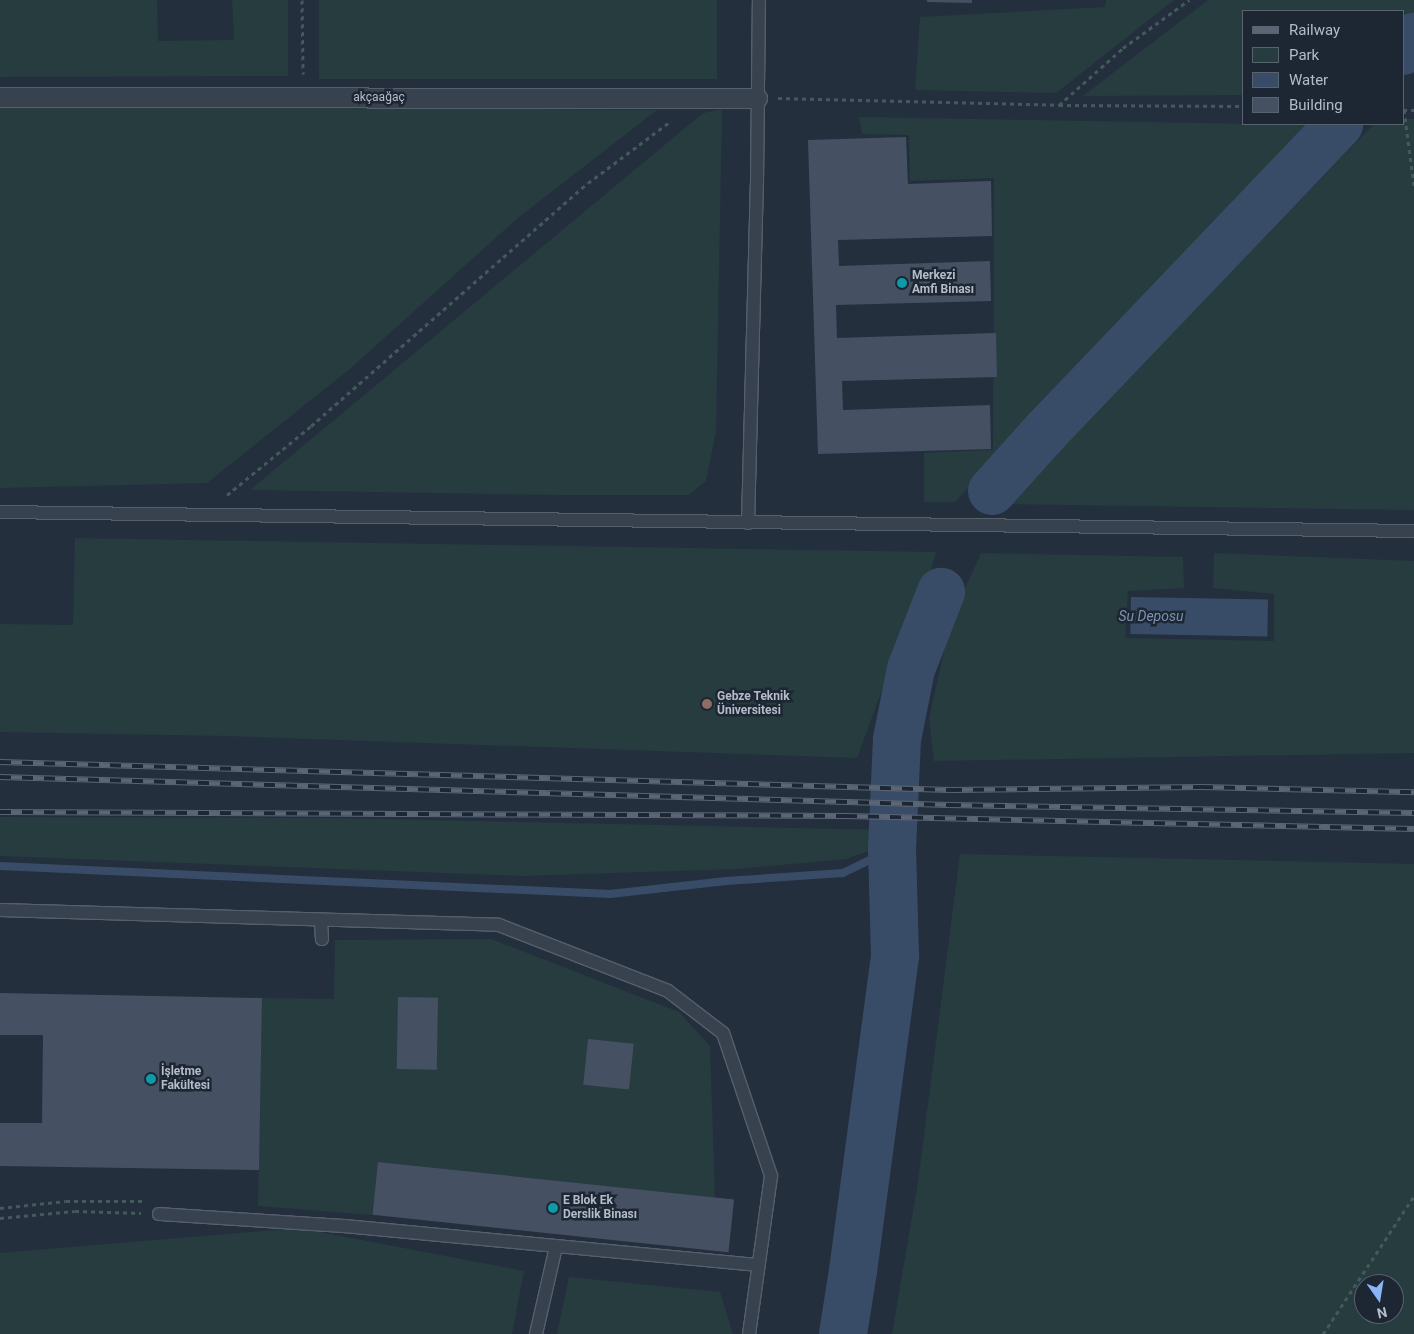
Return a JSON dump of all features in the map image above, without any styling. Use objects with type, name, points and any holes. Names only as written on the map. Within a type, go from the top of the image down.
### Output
[{"type":"street","name":"akçaağaç","points":[[0,97],[758,98]]},
{"type":"lane","points":[[748,523],[759,0]]},
{"type":"lane","points":[[0,512],[1414,531]]},
{"type":"lane","points":[[0,910],[499,925],[668,991],[723,1033],[771,1176],[749,1334]]},
{"type":"lane","points":[[321,921],[322,939]]},
{"type":"lane","points":[[159,1214],[345,1226],[758,1265]]},
{"type":"lane","points":[[536,1334],[556,1247]]},
{"type":"path","points":[[302,0],[304,98]]},
{"type":"path","points":[[1059,105],[1123,48],[1189,0]]},
{"type":"path","points":[[199,516],[311,426],[588,183],[702,98]]},
{"type":"path","points":[[758,98],[1059,105],[1242,106]]},
{"type":"path","points":[[1404,117],[1414,186]]},
{"type":"path","points":[[1323,1334],[1414,1196]]},
{"type":"path","points":[[0,1218],[75,1211],[159,1214]]},
{"type":"green space","points":[[0,0],[157,0],[158,41],[234,40],[232,0],[288,0],[288,76],[0,77]]},
{"type":"green space","points":[[319,0],[717,0],[717,79],[319,79]]},
{"type":"green space","points":[[1106,0],[1174,0],[1056,93],[915,90],[920,17],[1105,7]]},
{"type":"green space","points":[[1208,0],[1414,0],[1414,14],[1404,27],[1404,10],[1242,10],[1242,95],[1083,96]]},
{"type":"green space","points":[[0,105],[657,110],[519,217],[352,367],[207,483],[0,488]]},
{"type":"green space","points":[[722,109],[716,431],[706,481],[689,495],[250,490],[703,113]]},
{"type":"green space","points":[[859,117],[1312,125],[955,502],[924,502],[924,453],[993,450],[994,178],[910,181],[909,135],[862,134]]},
{"type":"green space","points":[[1404,119],[1414,119],[1414,510],[1003,504],[1373,125],[1404,125]]},
{"type":"green space","points":[[75,538],[936,552],[928,581],[881,693],[857,758],[227,736],[0,732],[0,624],[73,625]]},
{"type":"green space","points":[[981,553],[1183,557],[1184,588],[1128,591],[1125,638],[1274,641],[1274,594],[1213,588],[1214,553],[1414,561],[1414,753],[934,761],[929,718],[951,620]]},
{"type":"green space","points":[[0,817],[337,818],[886,830],[886,845],[846,859],[736,869],[523,876],[0,856]]},
{"type":"green space","points":[[960,854],[1414,864],[1414,1334],[892,1334],[918,1182]]},
{"type":"green space","points":[[491,939],[679,1012],[710,1046],[715,1198],[379,1162],[372,1215],[258,1206],[262,998],[334,999],[335,940]]},
{"type":"green space","points":[[299,1228],[524,1271],[512,1334],[0,1334],[0,1253]]},
{"type":"green space","points":[[569,1277],[720,1292],[733,1334],[557,1334]]},
{"type":"water","name":"Su Deposu","points":[[1131,597],[1268,599],[1267,636],[1130,634]]},
{"type":"building","points":[[927,0],[972,0],[972,3],[927,2]]},
{"type":"building","name":"Merkezi Amfi Binası","points":[[906,137],[908,184],[991,181],[992,236],[838,240],[839,266],[990,261],[991,301],[836,305],[837,338],[996,333],[997,377],[842,381],[843,410],[990,405],[991,449],[818,454],[808,140]]},
{"type":"building","name":"İşletme Fakültesi","points":[[0,993],[262,998],[259,1170],[0,1166],[0,1123],[42,1123],[43,1035],[0,1035]]},
{"type":"building","points":[[398,997],[438,998],[437,1070],[397,1069]]},
{"type":"building","points":[[588,1039],[634,1044],[629,1090],[583,1085]]},
{"type":"building","name":"E Blok Ek Derslik Binası","points":[[378,1162],[734,1199],[728,1252],[372,1215]]},
{"type":"waterway","points":[[1404,50],[1414,37]]},
{"type":"waterway","points":[[992,491],[1047,430],[1338,125]]},
{"type":"waterway","points":[[843,1334],[895,955],[892,849],[897,739],[911,669],[941,592]]},
{"type":"waterway","points":[[0,866],[610,894],[726,881],[843,873],[892,849]]},
{"type":"railway","points":[[0,762],[951,790],[1202,787],[1414,792]]},
{"type":"railway","points":[[0,777],[950,805],[1414,813]]},
{"type":"railway","points":[[0,812],[846,816],[1414,829]]},
{"type":"place","name":"Merkezi Amfi Binası","points":[[902,283]]},
{"type":"place","name":"Gebze Teknik Üniversitesi","points":[[707,704]]},
{"type":"place","name":"İşletme Fakültesi","points":[[151,1079]]},
{"type":"place","name":"E Blok Ek Derslik Binası","points":[[553,1208]]}]
